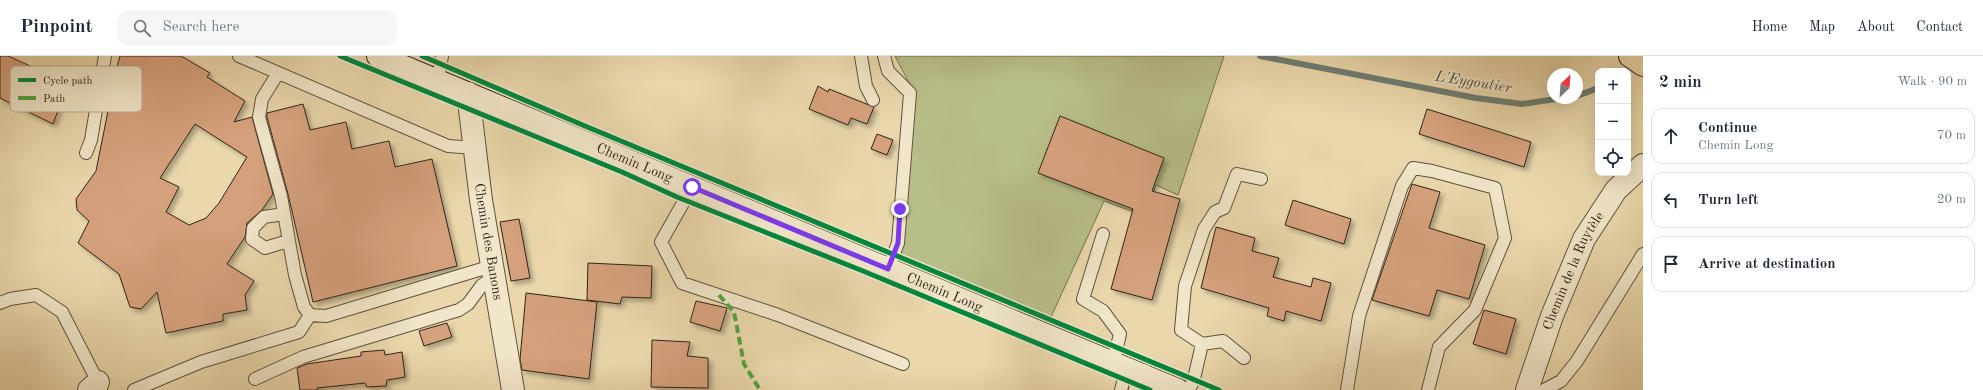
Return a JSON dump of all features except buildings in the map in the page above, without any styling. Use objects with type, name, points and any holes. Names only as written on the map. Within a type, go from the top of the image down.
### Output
[{"type":"highway","points":[[1630,56],[1643,65]]},
{"type":"main road","name":"Chemin Long","points":[[378,56],[888,269],[1131,374],[1178,390]]},
{"type":"main road","name":"Chemin des Banons","points":[[468,93],[474,148],[513,390]]},
{"type":"main road","name":"Chemin de la Ruytèle","points":[[1527,390],[1552,316],[1584,239],[1616,190],[1643,165]]},
{"type":"lane","points":[[102,66],[104,56]]},
{"type":"lane","points":[[240,56],[448,146],[474,148]]},
{"type":"lane","points":[[438,80],[442,56]]},
{"type":"lane","points":[[861,56],[866,86],[873,100]]},
{"type":"lane","points":[[884,56],[888,71],[910,93],[898,243],[888,269]]},
{"type":"lane","points":[[278,73],[262,99],[259,117],[281,196],[288,241],[304,307],[310,315],[326,316],[493,272]]},
{"type":"lane","points":[[86,153],[91,140],[95,112]]},
{"type":"lane","points":[[1347,390],[1359,316],[1402,186],[1412,168],[1432,171],[1495,188],[1505,238],[1475,310],[1439,347],[1428,390]]},
{"type":"lane","points":[[1244,358],[1223,341],[1202,344],[1181,330],[1185,286],[1204,229],[1215,212],[1224,208],[1237,174],[1262,180]]},
{"type":"lane","points":[[692,187],[661,242],[682,283],[778,315],[903,364]]},
{"type":"lane","points":[[284,214],[264,216],[253,228],[252,239],[265,248],[288,241]]},
{"type":"lane","points":[[1103,234],[1083,299],[1103,311],[1120,334],[1131,374],[1121,390]]},
{"type":"lane","points":[[1544,390],[1563,385],[1643,254]]},
{"type":"lane","points":[[255,379],[303,357],[459,310],[468,304],[493,272]]},
{"type":"lane","points":[[0,303],[10,299],[36,295],[62,312],[97,387]]},
{"type":"lane","points":[[134,390],[201,362],[299,332],[310,315]]},
{"type":"lane","points":[[1189,390],[1194,379],[1202,344]]},
{"type":"green space","points":[[895,56],[1224,56],[1178,195],[1156,185],[1145,216],[1104,201],[1051,317],[901,254],[915,94]]},
{"type":"waterway","name":"L'Eygoutier","points":[[1260,56],[1476,98],[1522,104],[1547,100]]},
{"type":"waterway","name":"L'Eygoutier","points":[[1583,94],[1595,89]]},
{"type":"marked path","points":[[719,295],[734,312],[744,364],[760,390]]},
{"type":"cycle path","points":[[340,56],[622,172],[677,197],[863,271],[1150,390]]},
{"type":"cycle path","points":[[422,56],[585,126],[1219,390]]},
{"type":"route","points":[[692,187],[888,269],[898,243],[900,209]]}]
